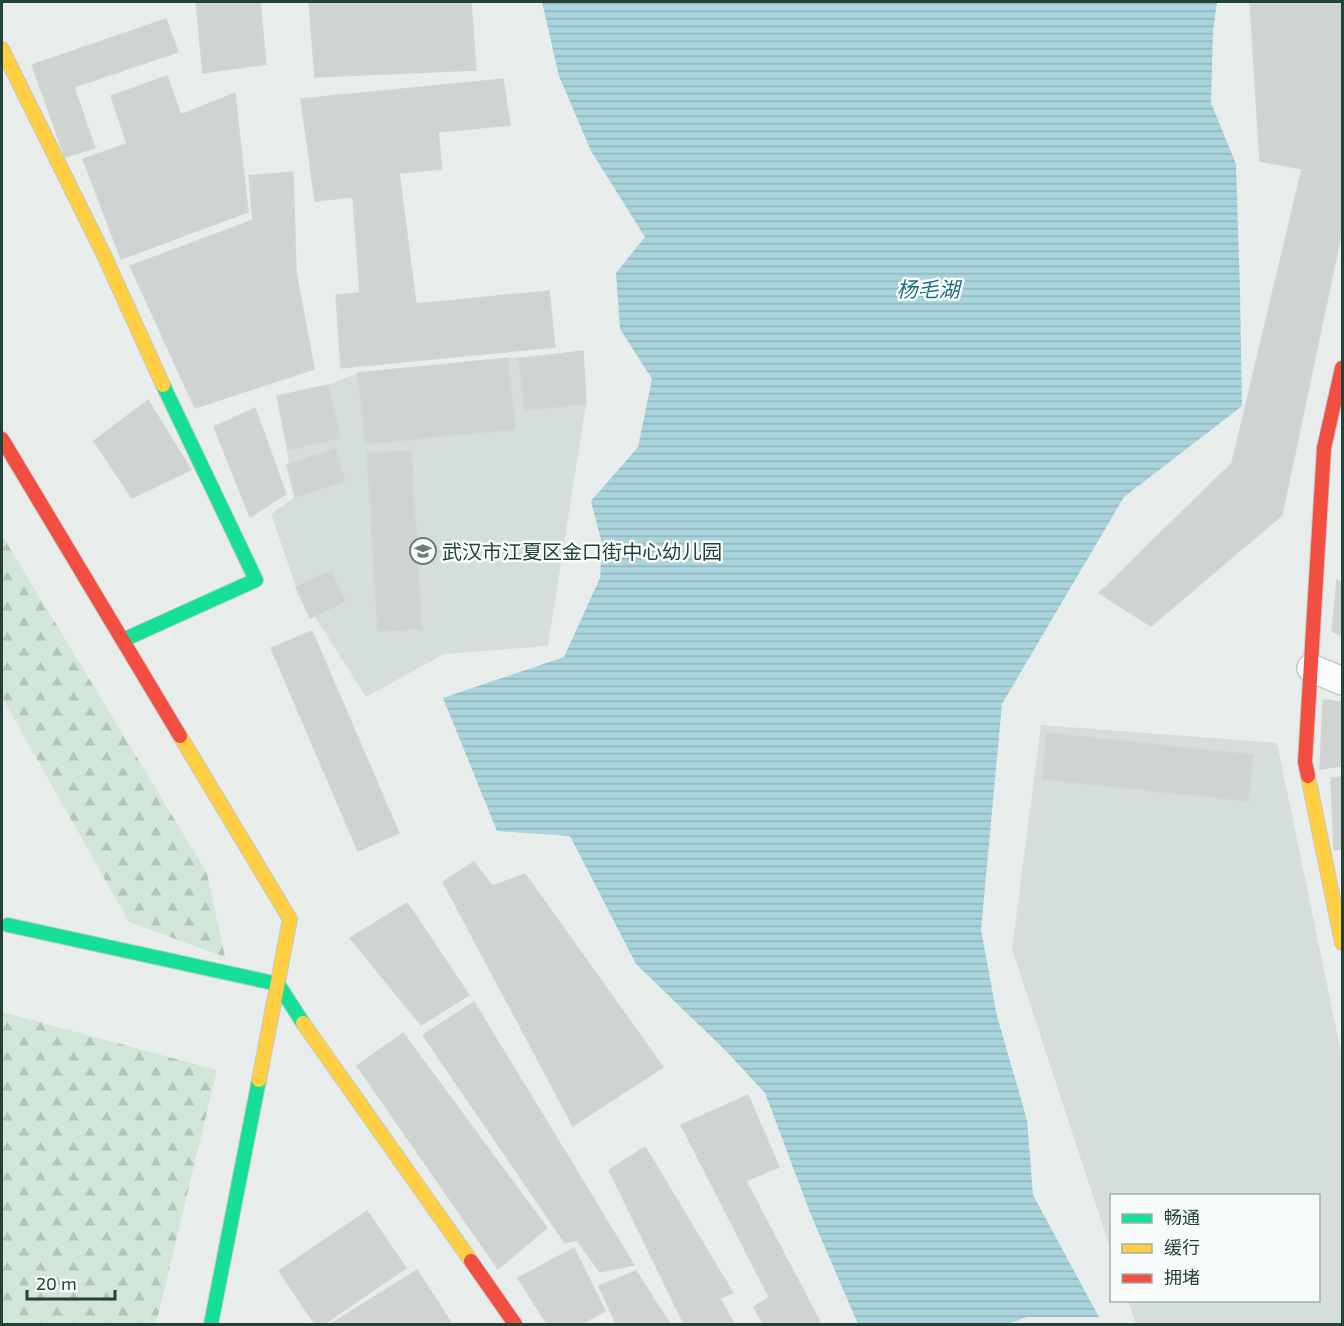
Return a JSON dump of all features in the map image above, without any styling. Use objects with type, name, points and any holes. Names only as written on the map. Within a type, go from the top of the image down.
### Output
[{"type":"street","points":[[2,49],[104,255],[256,580],[123,639]]},
{"type":"street","points":[[1342,369],[1324,448],[1305,762],[1342,943]]},
{"type":"street","points":[[2,439],[290,919],[211,1324]]},
{"type":"street","points":[[1311,668],[1342,681]]},
{"type":"street","points":[[8,926],[278,984],[314,1039],[515,1324]]},
{"type":"shaded area","name":"武汉市江夏区金口街中心幼儿园","points":[[583,351],[586,404],[548,646],[444,654],[366,697],[296,587],[271,514],[295,497],[277,396],[328,385],[358,373]]},
{"type":"shaded area","points":[[1041,725],[1277,743],[1342,1057],[1342,1324],[1136,1324],[1128,1302],[1320,1302],[1320,1194],[1110,1194],[1110,1248],[1012,949]]},
{"type":"green space","points":[[2,535],[207,873],[225,957],[129,922],[2,697]]},
{"type":"green space","points":[[2,1012],[217,1070],[156,1324],[2,1324]]},
{"type":"water","name":"杨毛湖","points":[[542,2],[1217,2],[1213,31],[1211,103],[1236,164],[1242,406],[1124,497],[1002,704],[981,930],[997,1016],[1027,1120],[1033,1195],[1099,1317],[1027,1317],[1008,1324],[858,1324],[811,1215],[765,1093],[727,1052],[636,964],[570,836],[497,831],[443,698],[564,657],[600,578],[602,544],[591,501],[638,447],[652,379],[620,329],[616,273],[645,237],[591,151],[559,76]]},
{"type":"building","points":[[196,2],[260,2],[266,64],[203,73]]},
{"type":"building","points":[[309,2],[471,2],[476,70],[315,77]]},
{"type":"building","points":[[1250,2],[1342,2],[1342,230],[1282,515],[1151,626],[1099,593],[1232,463],[1302,169],[1260,161]]},
{"type":"building","points":[[166,19],[178,52],[74,87],[95,148],[65,157],[32,65]]},
{"type":"building","points":[[167,76],[181,115],[235,93],[248,212],[121,259],[83,159],[127,144],[111,96]]},
{"type":"building","points":[[503,79],[510,125],[438,132],[442,169],[399,173],[416,304],[549,291],[555,347],[341,368],[336,295],[360,293],[353,197],[315,201],[301,99]]},
{"type":"building","points":[[293,172],[296,272],[314,369],[195,408],[130,266],[253,220],[249,176]]},
{"type":"building","points":[[583,351],[586,404],[524,410],[519,359]]},
{"type":"building","points":[[508,358],[515,429],[365,444],[358,373]]},
{"type":"building","points":[[328,385],[340,438],[288,450],[277,396]]},
{"type":"building","points":[[148,400],[191,470],[132,498],[94,441]]},
{"type":"building","points":[[255,408],[286,494],[250,517],[214,427]]},
{"type":"building","points":[[336,449],[345,481],[295,497],[287,465]]},
{"type":"building","points":[[411,451],[422,629],[378,631],[367,453]]},
{"type":"building","points":[[331,571],[345,602],[310,618],[296,587]]},
{"type":"building","points":[[1337,580],[1342,583],[1342,636],[1332,631]]},
{"type":"building","points":[[312,631],[399,833],[358,851],[271,648]]},
{"type":"building","points":[[1323,700],[1342,702],[1342,766],[1320,769]]},
{"type":"building","points":[[1047,733],[1253,755],[1248,801],[1042,779]]},
{"type":"building","points":[[1342,777],[1342,849],[1334,850],[1331,778]]},
{"type":"building","points":[[474,862],[492,886],[525,874],[663,1067],[573,1126],[443,882]]},
{"type":"building","points":[[407,903],[469,995],[421,1025],[350,938]]},
{"type":"building","points":[[474,1002],[634,1265],[600,1272],[577,1240],[565,1243],[423,1035]]},
{"type":"building","points":[[403,1033],[547,1228],[498,1269],[357,1066]]},
{"type":"building","points":[[748,1095],[779,1167],[746,1181],[821,1324],[763,1324],[754,1307],[769,1297],[681,1125]]},
{"type":"building","points":[[645,1147],[733,1293],[720,1298],[734,1324],[684,1324],[609,1170]]},
{"type":"building","points":[[367,1211],[406,1268],[324,1324],[315,1324],[279,1271]]},
{"type":"building","points":[[574,1248],[605,1311],[581,1324],[547,1324],[518,1278]]},
{"type":"building","points":[[417,1270],[452,1324],[331,1324]]},
{"type":"building","points":[[636,1271],[670,1324],[616,1324],[599,1286]]},
{"type":"traffic: fast","points":[[123,640],[256,580],[163,385]]},
{"type":"traffic: fast","points":[[8,925],[278,984],[303,1023]]},
{"type":"traffic: fast","points":[[211,1324],[259,1080]]},
{"type":"traffic: slow","points":[[2,49],[104,255],[163,385]]},
{"type":"traffic: slow","points":[[180,736],[290,919],[259,1080]]},
{"type":"traffic: slow","points":[[1308,776],[1342,943]]},
{"type":"traffic: slow","points":[[303,1023],[471,1261]]},
{"type":"traffic: jam","points":[[1308,776],[1305,762],[1324,448],[1342,368]]},
{"type":"traffic: jam","points":[[2,439],[180,736]]},
{"type":"traffic: jam","points":[[471,1261],[515,1324]]},
{"type":"place","name":"武汉市江夏区金口街中心幼儿园","points":[[423,551]]}]
